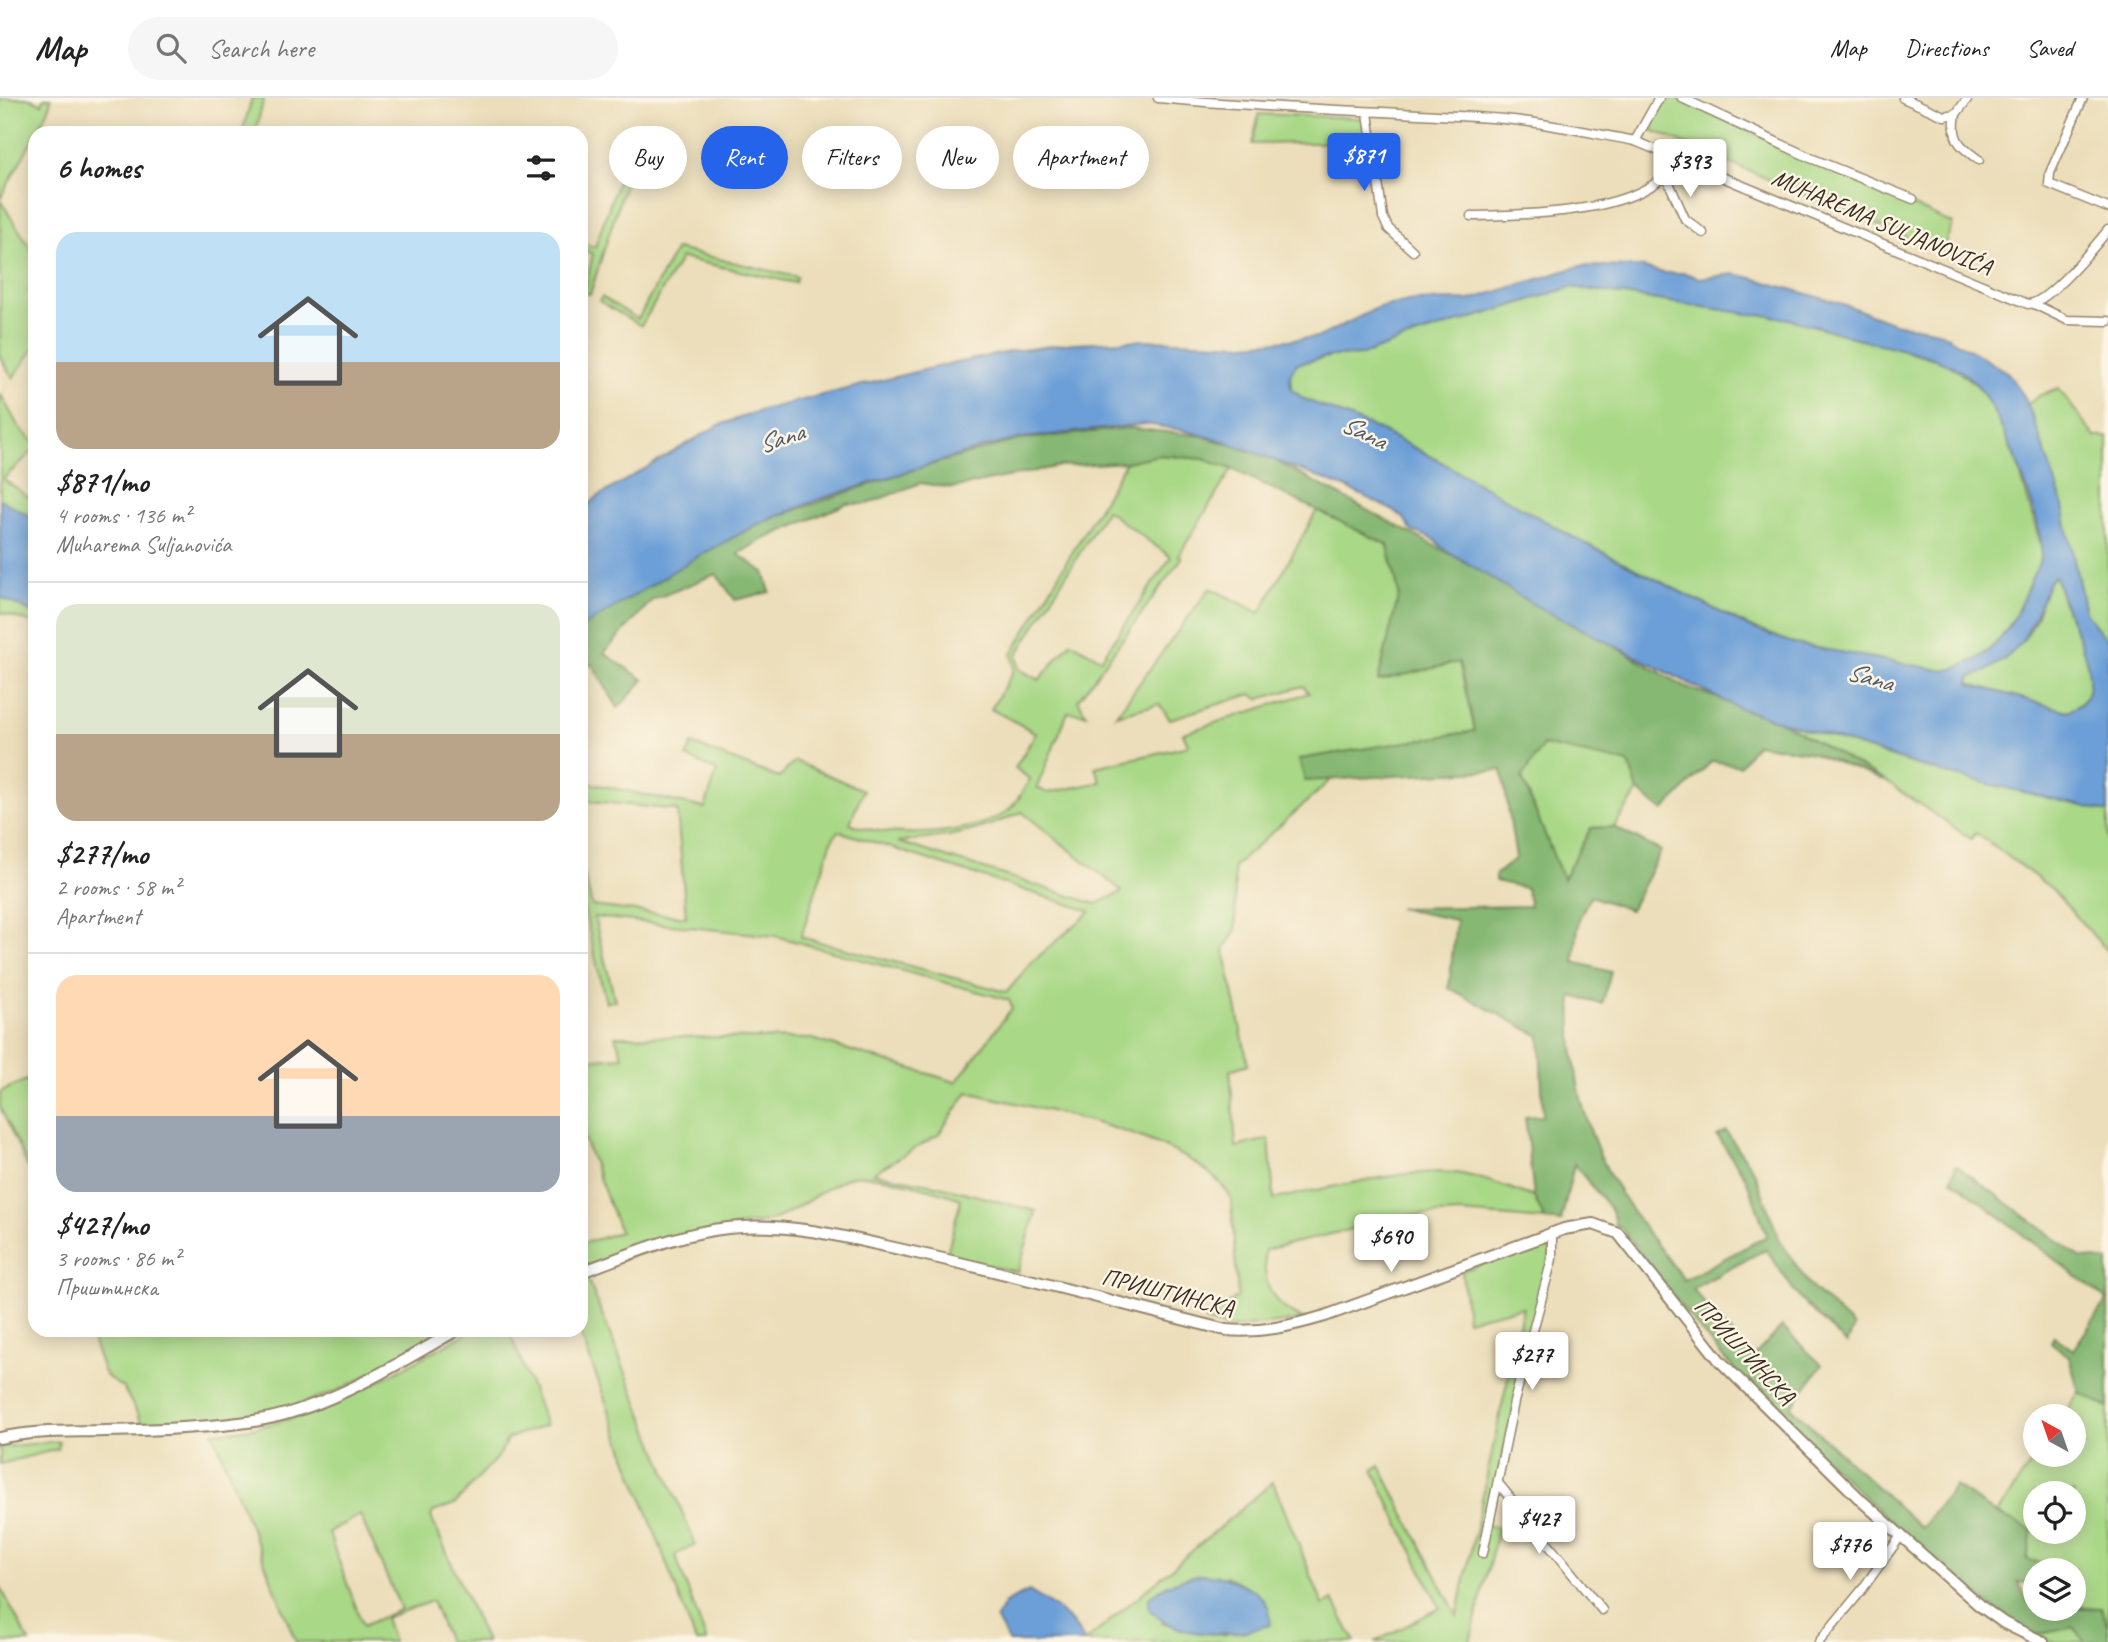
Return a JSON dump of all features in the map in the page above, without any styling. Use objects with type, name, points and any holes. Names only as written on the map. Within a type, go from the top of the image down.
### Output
[{"type":"street","name":"MUHAREMA SULJANOVIĆA","points":[[1158,98],[1294,109],[1505,119],[1570,127],[1635,141],[2015,301],[2034,304],[2067,320],[2108,321]]},
{"type":"street","points":[[1294,109],[1295,98]]},
{"type":"street","points":[[1635,141],[1659,98]]},
{"type":"street","points":[[1682,98],[1813,159],[1913,200]]},
{"type":"street","points":[[1903,98],[1944,116],[1956,114]]},
{"type":"street","points":[[1968,98],[1956,114],[1955,139],[1959,146],[1979,160]]},
{"type":"street","points":[[2083,98],[2050,173],[2049,184],[2108,208]]},
{"type":"street","points":[[1368,113],[1383,216],[1388,228],[1413,251]]},
{"type":"street","points":[[1471,216],[1572,212],[1646,188],[1666,176],[1676,156]]},
{"type":"street","points":[[1666,176],[1685,219],[1703,233]]},
{"type":"street","points":[[2034,304],[2050,291],[2108,230]]},
{"type":"street","name":"ПРИШТИНСКА","points":[[588,1270],[692,1235],[729,1228],[787,1229],[881,1245],[1226,1330],[1248,1332],[1293,1325],[1325,1316],[1552,1232],[1593,1224],[1618,1233],[1720,1362],[1900,1537],[1979,1605],[2004,1623],[2043,1642]]},
{"type":"street","points":[[1483,1553],[1526,1354],[1552,1259],[1552,1232]]},
{"type":"street","points":[[0,1438],[45,1432],[164,1429],[276,1416],[314,1404],[444,1337]]},
{"type":"street","points":[[1498,1483],[1602,1610]]},
{"type":"street","points":[[1819,1642],[1861,1591],[1900,1537]]},
{"type":"green space","points":[[0,98],[31,98],[42,104],[44,98],[51,98],[49,109],[40,126],[28,126],[28,148],[0,199]]},
{"type":"green space","points":[[252,98],[264,98],[257,126],[244,126]]},
{"type":"green space","points":[[1667,98],[1677,98],[1953,224],[1941,252],[1647,128]]},
{"type":"green space","points":[[1259,114],[1359,118],[1364,122],[1364,142],[1252,144]]},
{"type":"green space","points":[[615,189],[623,189],[590,294],[588,276],[593,254],[588,252],[588,245],[595,247]]},
{"type":"green space","points":[[0,200],[28,244],[28,357],[13,378],[0,357]]},
{"type":"green space","points":[[676,249],[797,277],[795,283],[681,258],[641,326],[599,301],[602,297],[638,319]]},
{"type":"green space","points":[[1572,287],[1749,314],[1770,314],[1809,323],[1945,362],[1975,384],[1990,403],[2017,462],[2043,554],[2026,623],[1969,668],[1945,671],[1795,644],[1748,626],[1573,537],[1434,458],[1377,429],[1304,399],[1291,389],[1290,375],[1296,364],[1332,356],[1362,355]]},
{"type":"green space","points":[[2058,388],[2095,437],[2108,437],[2108,642],[2085,612],[2062,502],[2027,405],[2038,396]]},
{"type":"green space","points":[[0,393],[19,428],[28,436],[28,456],[3,479],[28,497],[28,526],[0,511]]},
{"type":"green space","points":[[1129,428],[1202,436],[1266,456],[1508,585],[1687,688],[1769,715],[1885,781],[1813,753],[1756,744],[1740,766],[1712,761],[1663,811],[1638,791],[1629,763],[1543,745],[1522,778],[1563,879],[1591,828],[1614,827],[1661,851],[1630,910],[1590,896],[1579,919],[1574,962],[1611,972],[1602,1004],[1572,996],[1573,1047],[1581,1098],[1596,1147],[1620,1193],[1684,1280],[1767,1236],[1746,1178],[1717,1136],[1726,1131],[1755,1173],[1779,1239],[1810,1286],[1854,1327],[1847,1344],[1799,1298],[1766,1249],[1692,1289],[1752,1358],[1782,1327],[1822,1365],[1791,1407],[1921,1528],[1955,1486],[1997,1514],[2023,1526],[2023,1544],[2030,1544],[2027,1558],[2023,1558],[2023,1583],[2018,1582],[2023,1592],[2023,1621],[2086,1621],[2086,1608],[2100,1608],[2108,1625],[2108,1642],[2086,1642],[2074,1627],[2035,1635],[1986,1603],[1919,1548],[1737,1373],[1621,1228],[1615,1225],[1612,1211],[1574,1164],[1561,1222],[1545,1220],[1534,1197],[1525,1117],[1543,1116],[1540,1036],[1449,988],[1456,920],[1398,908],[1530,906],[1526,888],[1495,881],[1495,875],[1516,858],[1502,770],[1305,781],[1299,759],[1475,731],[1459,662],[1378,681],[1399,594],[1388,545],[1232,469],[1203,459],[1159,455],[1126,462],[1060,466],[952,488],[920,483],[867,504],[846,504],[764,539],[738,554],[764,572],[770,592],[735,600],[716,574],[652,600],[604,653],[644,680],[618,708],[592,664],[588,666],[588,623],[705,546],[773,518],[909,471],[1018,440]]},
{"type":"green space","points":[[1159,455],[1203,459],[1232,469],[1179,555],[1182,558],[1078,700],[1086,714],[1068,712],[1037,787],[1047,793],[1101,782],[1095,767],[1189,746],[1183,733],[1309,693],[1303,686],[1260,699],[1251,694],[1170,719],[1159,704],[1116,715],[1210,588],[1260,613],[1317,510],[1388,545],[1399,594],[1379,681],[1459,662],[1475,731],[1299,759],[1305,781],[1333,778],[1234,867],[1236,930],[1224,949],[1248,1064],[1230,1070],[1236,1147],[1269,1139],[1274,1199],[1369,1180],[1442,1172],[1480,1178],[1534,1197],[1545,1220],[1461,1213],[1405,1216],[1265,1250],[1265,1274],[1272,1293],[1284,1308],[1305,1320],[1229,1328],[1205,1321],[1238,1296],[1231,1199],[1214,1177],[1186,1158],[1113,1128],[968,1092],[938,1135],[873,1173],[940,1186],[1036,1211],[1018,1272],[946,1257],[961,1199],[871,1176],[849,1177],[774,1219],[588,1268],[588,1242],[620,1232],[588,1149],[588,1060],[623,1057],[615,1036],[812,1039],[956,1082],[1012,1008],[1009,1000],[775,936],[594,917],[615,1000],[606,1003],[588,927],[588,890],[592,906],[686,917],[677,810],[588,801],[588,783],[705,808],[717,771],[686,757],[692,744],[779,778],[795,761],[863,790],[850,823],[866,828],[885,832],[930,833],[975,825],[994,819],[1009,810],[1030,779],[1015,768],[1036,733],[991,709],[1014,670],[1012,654],[1126,462]],"holes":[[[1106,510],[1171,557],[1101,659],[1071,642],[1039,680],[1019,669],[1017,655]],[[1022,812],[1122,891],[1122,892],[1096,904],[898,842],[961,833]],[[838,831],[1090,911],[1090,912],[1031,963],[1007,992],[801,937],[832,840]]]},
{"type":"green space","points":[[2055,576],[2065,608],[2082,643],[2090,671],[2087,696],[2080,705],[2067,711],[1970,684],[1970,678],[1999,663],[2023,640],[2035,621],[2048,585]]},
{"type":"green space","points":[[0,595],[28,611],[28,622],[0,612]]},
{"type":"green space","points":[[1769,715],[2108,812],[2108,952],[2052,889],[1976,833],[1971,839],[1885,781]]},
{"type":"green space","points":[[1543,745],[1629,763],[1638,791],[1614,827],[1591,828],[1563,880],[1521,778]]},
{"type":"green space","points":[[28,1079],[28,1167],[0,1107],[0,1092]]},
{"type":"green space","points":[[1956,1165],[2080,1257],[2108,1261],[2108,1408],[2079,1392],[2069,1357],[2051,1342],[2054,1336],[2073,1350],[2107,1300],[1951,1179]]},
{"type":"green space","points":[[1547,1243],[1551,1253],[1486,1526],[1498,1528],[1470,1642],[1375,1642],[1440,1608],[1373,1470],[1380,1466],[1457,1616],[1523,1307],[1467,1320],[1462,1271]]},
{"type":"green space","points":[[588,1279],[695,1544],[675,1555],[707,1642],[696,1642],[582,1337],[588,1337]]},
{"type":"green space","points":[[94,1337],[440,1337],[338,1391],[257,1419],[145,1428],[124,1389],[105,1375],[93,1343]]},
{"type":"green space","points":[[460,1337],[512,1337],[546,1425],[507,1439],[500,1454],[455,1504],[433,1512],[431,1517],[486,1642],[448,1642],[432,1601],[385,1618],[393,1642],[296,1642],[213,1432],[249,1429],[283,1421],[316,1410],[380,1380]],"holes":[[[360,1515],[401,1609],[363,1626],[328,1532]]]},
{"type":"green space","points":[[2079,1392],[2108,1408],[2108,1625],[2100,1608],[2086,1607],[2086,1558],[2026,1558],[1997,1514],[2028,1467],[2086,1467],[2086,1404],[2071,1404]]},
{"type":"green space","points":[[59,1441],[58,1449],[0,1464],[0,1447]]},
{"type":"green space","points":[[1273,1482],[1323,1605],[1333,1600],[1355,1642],[1085,1642]],"holes":[[[1226,1576],[1251,1589],[1263,1600],[1225,1635],[1162,1623]]]},
{"type":"green space","points":[[0,1586],[29,1642],[0,1642]]},
{"type":"green space","points":[[2074,1627],[2086,1642],[2050,1642],[2035,1635]]},
{"type":"water","name":"Sana","points":[[1580,266],[1639,267],[1664,273],[1685,273],[1699,278],[1735,274],[1843,304],[1894,323],[1938,331],[2008,373],[2024,396],[2062,502],[2085,612],[2108,641],[2108,812],[1942,773],[1736,707],[1534,605],[1440,546],[1434,539],[1412,531],[1403,517],[1347,488],[1224,441],[1145,424],[1023,438],[985,447],[817,500],[758,524],[695,558],[588,624],[588,505],[597,497],[717,426],[762,410],[931,368],[1013,351],[1073,343],[1152,340],[1245,344],[1319,337],[1379,307],[1413,301],[1470,300]],"holes":[[[1572,287],[1794,320],[1935,359],[1960,371],[1982,392],[2017,462],[2035,516],[2041,554],[2038,566],[2008,628],[1999,640],[1977,659],[1945,671],[1795,644],[1749,627],[1573,537],[1434,458],[1377,429],[1304,399],[1291,389],[1290,375],[1296,364],[1332,356],[1362,355]],[[2055,576],[2080,639],[2088,669],[2089,683],[2086,695],[2079,705],[2067,711],[1970,684],[1970,678],[1989,669],[2014,651],[2029,629],[2049,582]]]},
{"type":"water","points":[[0,499],[28,515],[28,611],[0,597]]},
{"type":"water","points":[[1202,1574],[1237,1582],[1258,1594],[1270,1613],[1270,1625],[1239,1632],[1206,1634],[1175,1627],[1149,1609],[1149,1598],[1167,1585]]},
{"type":"water","points":[[1029,1591],[1068,1619],[1085,1642],[1009,1642],[996,1618],[1005,1603]]}]
